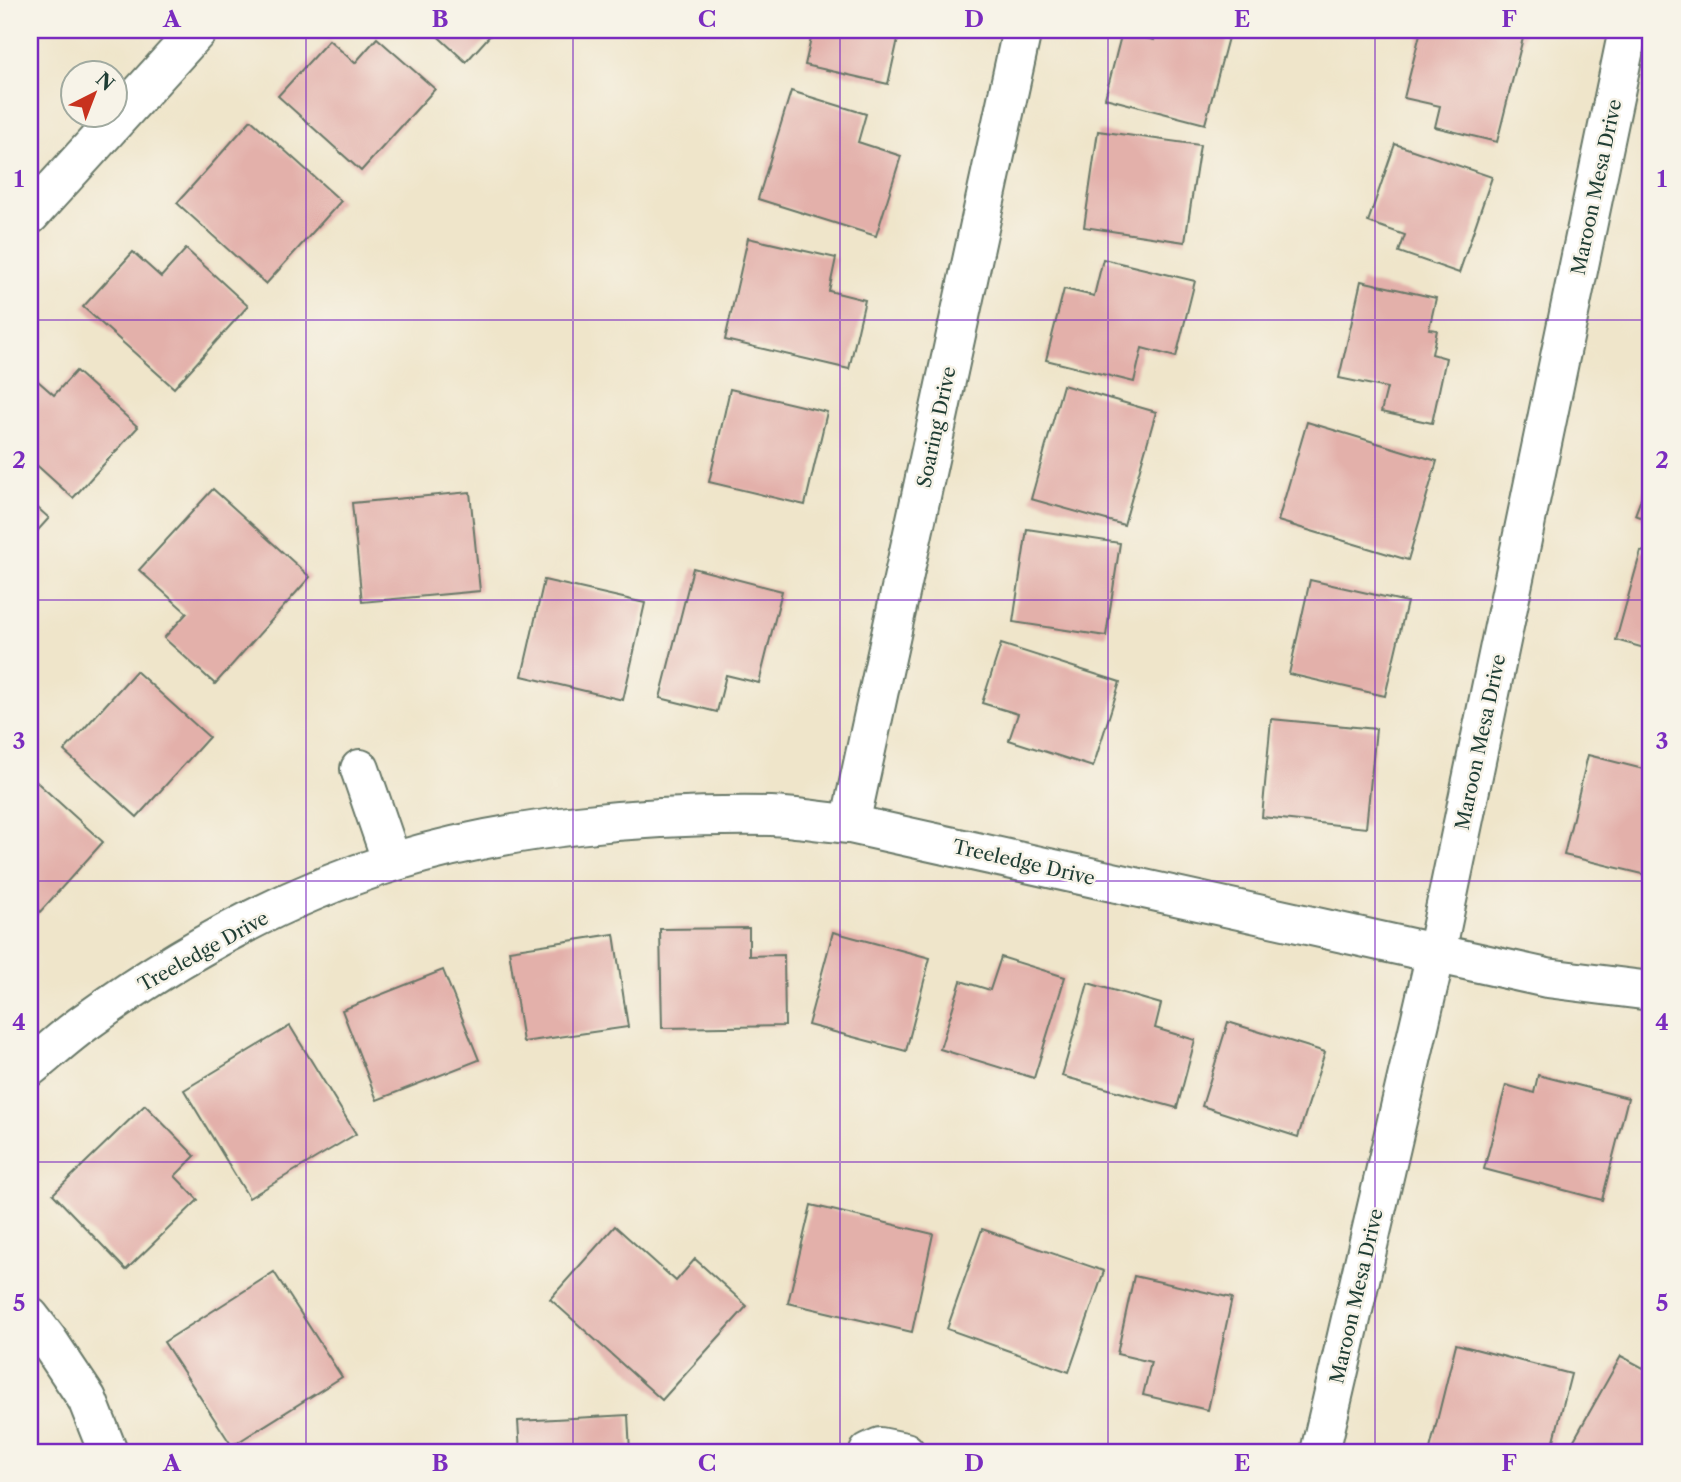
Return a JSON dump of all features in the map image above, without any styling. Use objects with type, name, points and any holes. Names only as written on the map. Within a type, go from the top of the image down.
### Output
[{"type":"street","points":[[30,215],[198,30]]},
{"type":"street","name":"Soaring Drive","points":[[850,824],[1022,30]]},
{"type":"street","name":"Maroon Mesa Drive","points":[[1320,1452],[1436,953],[1628,30]]},
{"type":"street","points":[[360,769],[393,863]]},
{"type":"street","name":"Treeledge Drive","points":[[30,1068],[87,1021],[153,977],[233,931],[322,888],[393,863],[466,843],[620,821],[691,816],[760,816],[850,824],[1547,978],[1651,992]]},
{"type":"street","points":[[30,1317],[87,1399],[108,1452]]},
{"type":"street","points":[[869,1452],[880,1447],[905,1452]]},
{"type":"building","points":[[431,30],[495,30],[466,62]]},
{"type":"building","points":[[813,30],[900,30],[888,84],[805,65]]},
{"type":"building","points":[[1157,30],[1230,30],[1205,124],[1105,98],[1122,32],[1154,40]]},
{"type":"building","points":[[1421,30],[1525,30],[1497,142],[1435,127],[1440,106],[1404,98]]},
{"type":"building","points":[[377,38],[435,89],[361,171],[278,96],[329,40],[355,63]]},
{"type":"building","points":[[791,91],[866,114],[858,142],[901,156],[876,236],[758,199]]},
{"type":"building","points":[[251,120],[341,201],[266,284],[177,203]]},
{"type":"building","points":[[1098,131],[1200,145],[1185,242],[1084,227]]},
{"type":"building","points":[[1395,144],[1492,177],[1459,273],[1399,252],[1405,235],[1368,222]]},
{"type":"building","points":[[748,238],[836,258],[829,291],[865,300],[849,369],[725,340]]},
{"type":"building","points":[[186,249],[248,306],[174,388],[83,307],[133,252],[161,277]]},
{"type":"building","points":[[1103,259],[1195,281],[1176,357],[1142,348],[1134,382],[1046,360],[1064,289],[1094,296]]},
{"type":"building","points":[[1361,281],[1436,298],[1429,329],[1437,330],[1432,354],[1446,358],[1432,423],[1381,412],[1387,388],[1339,378]]},
{"type":"building","points":[[76,371],[138,427],[73,498],[30,459],[30,374],[54,395]]},
{"type":"building","points":[[1063,385],[1156,412],[1124,525],[1031,499]]},
{"type":"building","points":[[730,389],[827,412],[805,505],[709,482]]},
{"type":"building","points":[[1307,422],[1437,461],[1408,560],[1278,521]]},
{"type":"building","points":[[1651,472],[1651,521],[1635,515]]},
{"type":"building","points":[[213,489],[310,577],[215,684],[164,638],[187,613],[139,570]]},
{"type":"building","points":[[470,492],[480,591],[362,602],[352,503]]},
{"type":"building","points":[[30,501],[49,518],[30,539]]},
{"type":"building","points":[[1027,529],[1120,543],[1106,636],[1013,622]]},
{"type":"building","points":[[1641,551],[1651,554],[1651,650],[1616,640]]},
{"type":"building","points":[[693,568],[782,591],[759,683],[726,675],[717,712],[660,698]]},
{"type":"building","points":[[544,580],[645,603],[623,700],[522,676]]},
{"type":"building","points":[[1310,580],[1407,602],[1385,696],[1289,674]]},
{"type":"building","points":[[1001,644],[1120,682],[1093,767],[1009,740],[1018,714],[982,703]]},
{"type":"building","points":[[136,671],[209,737],[137,817],[64,751]]},
{"type":"building","points":[[1271,719],[1376,729],[1366,828],[1262,817]]},
{"type":"building","points":[[1588,755],[1651,771],[1651,876],[1564,855]]},
{"type":"building","points":[[30,776],[103,842],[30,923]]},
{"type":"building","points":[[749,928],[749,956],[784,955],[785,1026],[662,1028],[660,929]]},
{"type":"building","points":[[833,932],[930,958],[906,1051],[808,1025]]},
{"type":"building","points":[[614,934],[628,1027],[523,1042],[509,950]]},
{"type":"building","points":[[1001,957],[1065,977],[1034,1078],[940,1049],[961,981],[990,990]]},
{"type":"building","points":[[443,970],[479,1060],[377,1100],[342,1010]]},
{"type":"building","points":[[1088,983],[1161,1004],[1155,1028],[1195,1040],[1177,1108],[1062,1076]]},
{"type":"building","points":[[1228,1022],[1325,1052],[1298,1137],[1202,1106]]},
{"type":"building","points":[[290,1026],[356,1134],[249,1198],[184,1090]]},
{"type":"building","points":[[1538,1075],[1628,1098],[1602,1200],[1484,1169],[1506,1085],[1534,1093]]},
{"type":"building","points":[[145,1105],[195,1156],[175,1176],[198,1200],[126,1270],[53,1194]]},
{"type":"building","points":[[811,1205],[933,1234],[912,1332],[788,1303]]},
{"type":"building","points":[[615,1226],[676,1281],[695,1259],[747,1306],[662,1400],[550,1299]]},
{"type":"building","points":[[982,1229],[1104,1271],[1069,1372],[947,1329]]},
{"type":"building","points":[[274,1272],[342,1377],[232,1446],[164,1342]]},
{"type":"building","points":[[1134,1276],[1232,1298],[1208,1410],[1143,1395],[1151,1362],[1117,1354]]},
{"type":"building","points":[[1456,1344],[1571,1374],[1551,1452],[1443,1452],[1430,1449]]},
{"type":"building","points":[[1621,1356],[1651,1372],[1651,1452],[1578,1452],[1570,1447]]},
{"type":"building","points":[[628,1415],[630,1452],[520,1452],[518,1421]]}]
